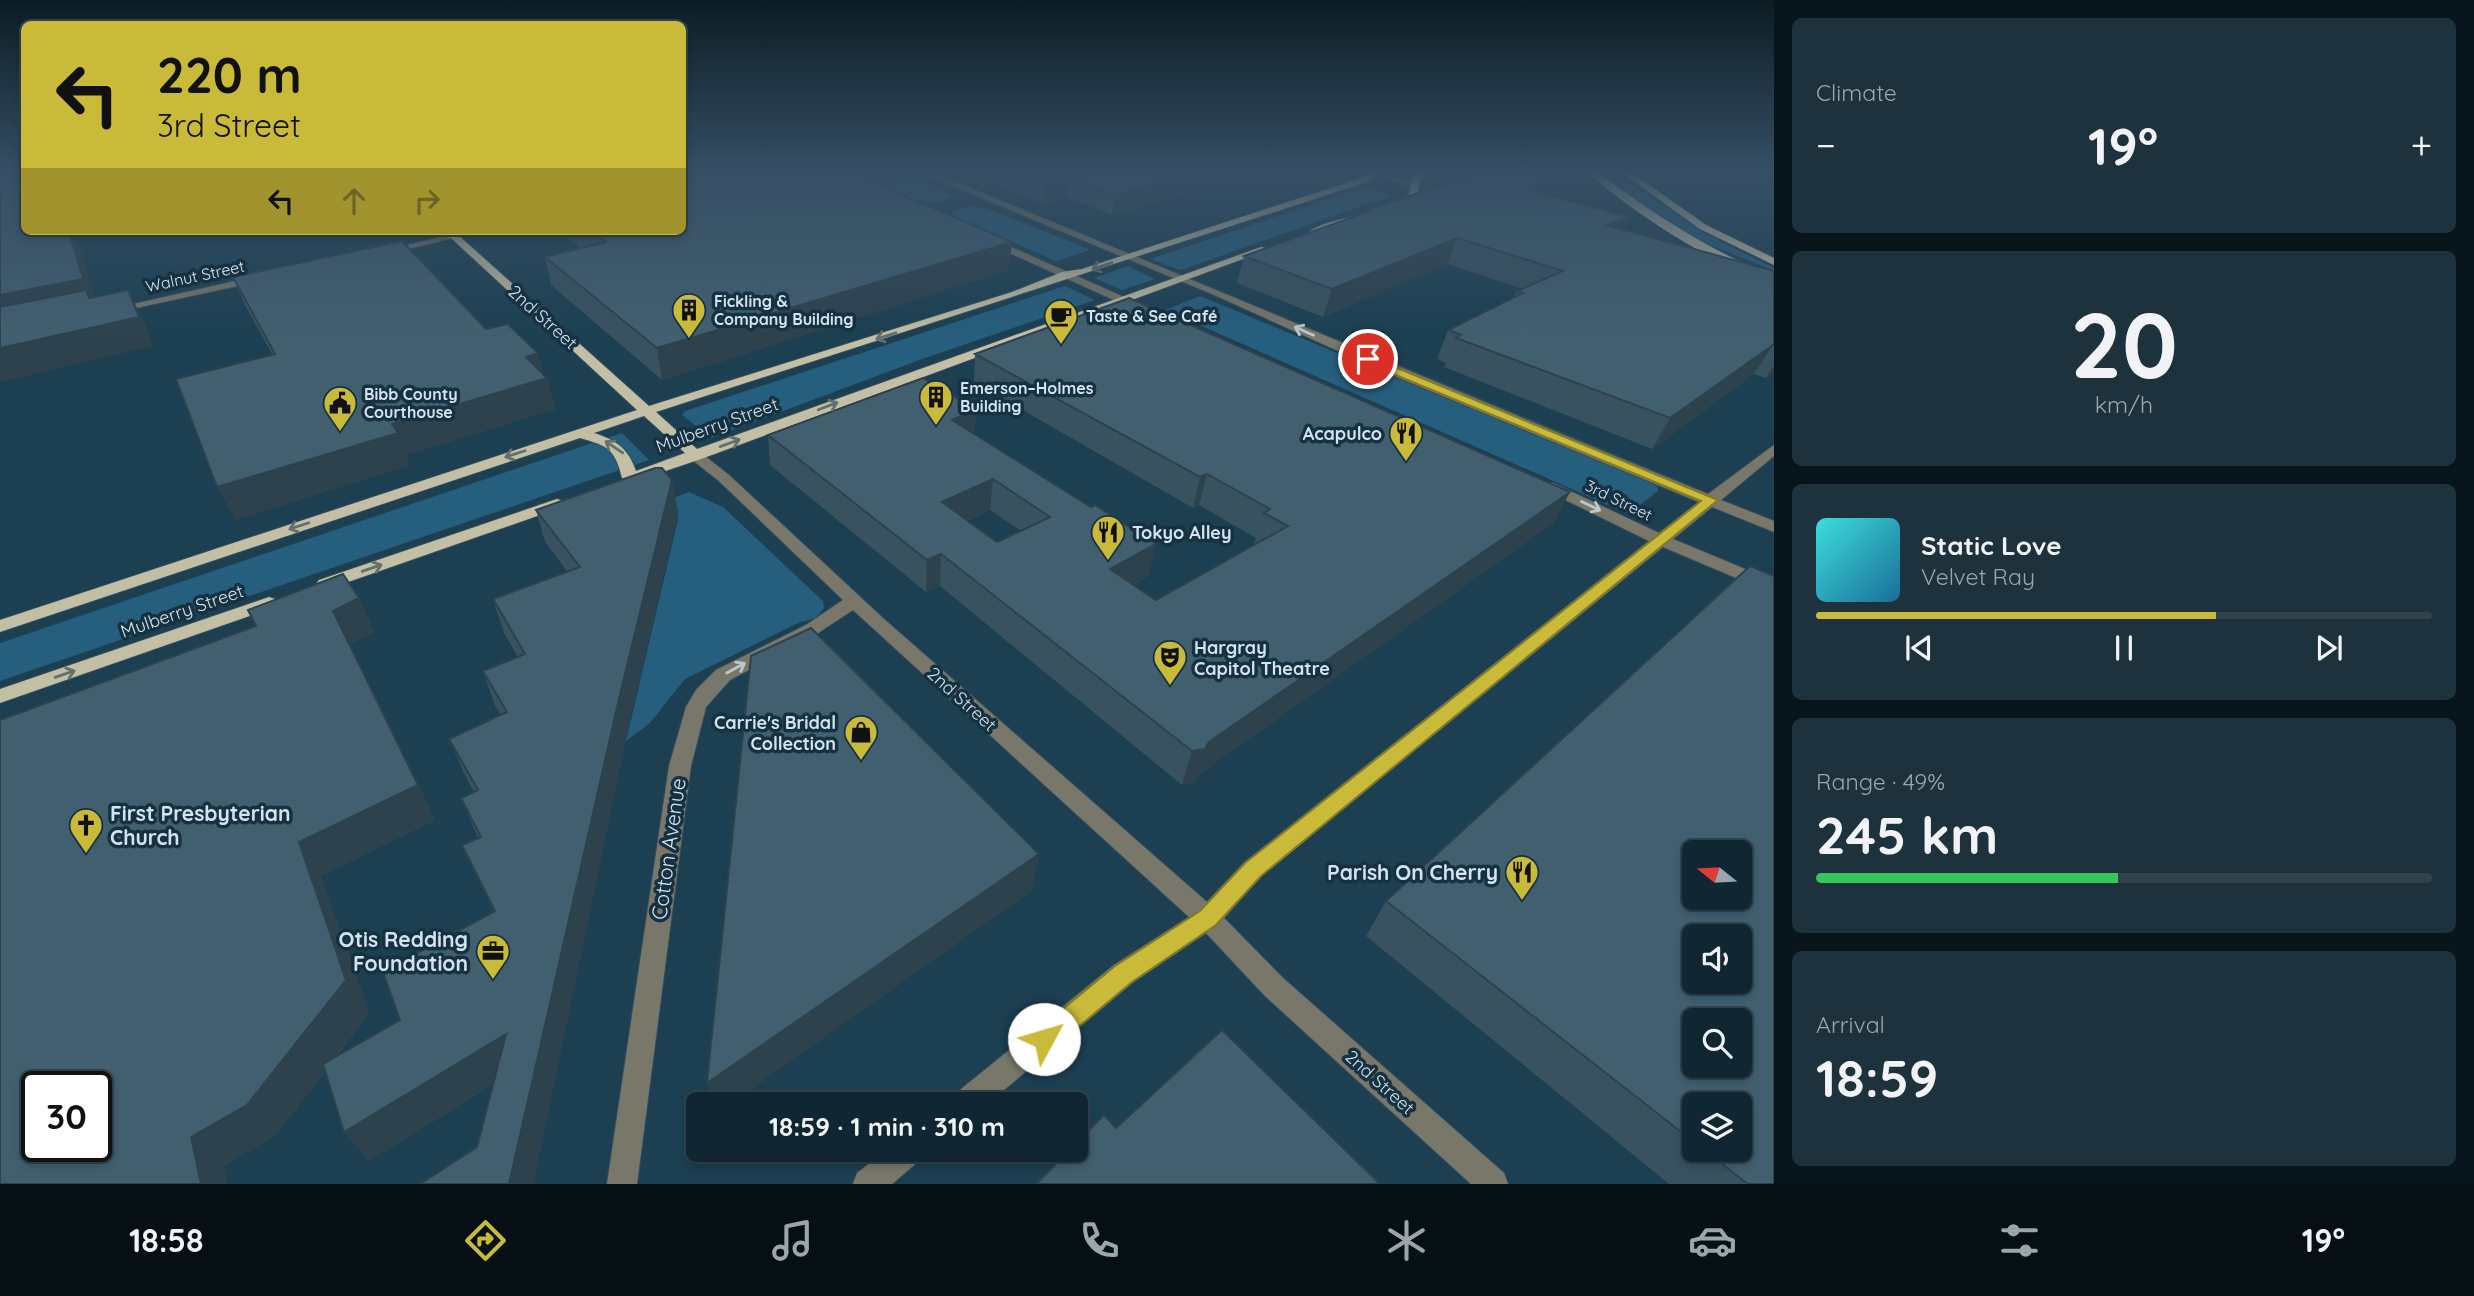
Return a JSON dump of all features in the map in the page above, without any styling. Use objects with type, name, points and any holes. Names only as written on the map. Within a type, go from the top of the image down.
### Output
[{"type":"main road","name":"Mulberry Street","points":[[0,626],[646,411],[1223,225]]},
{"type":"main road","points":[[1303,236],[1330,225]]},
{"type":"main road","points":[[1664,225],[1694,244],[1774,281]]},
{"type":"main road","points":[[1701,225],[1774,262]]},
{"type":"main road","points":[[448,235],[454,236]]},
{"type":"main road","name":"2nd Street","points":[[454,236],[696,456]]},
{"type":"main road","name":"Mulberry Street","points":[[579,433],[610,442],[624,453],[624,481],[1279,244]]},
{"type":"main road","name":"Mulberry Street","points":[[0,696],[578,497]]},
{"type":"street","name":"3rd Street","points":[[1053,225],[1392,370],[1774,527]]},
{"type":"street","points":[[973,232],[1149,312]]},
{"type":"street","points":[[367,255],[459,235]]},
{"type":"street","name":"Walnut Street","points":[[101,312],[265,277]]},
{"type":"street","points":[[980,1092],[1124,974],[1208,918],[1253,869],[1774,449]]},
{"type":"street","name":"2nd Street","points":[[696,456],[724,478],[854,601],[1208,918],[1274,987],[1493,1184]]},
{"type":"street","name":"3rd Street","points":[[1538,481],[1661,540],[1774,588]]},
{"type":"street","name":"Cotton Avenue","points":[[622,1184],[680,766],[692,718],[703,695],[723,675],[812,629],[854,601]]},
{"type":"street","points":[[868,1184],[895,1162]]},
{"type":"shaded area","points":[[0,225],[21,225],[21,235],[686,235],[686,225],[1774,225],[1774,1184],[0,1184]]},
{"type":"shaded area","points":[[974,225],[1029,225],[1090,250],[1056,261]]},
{"type":"shaded area","points":[[1250,225],[1307,225],[1181,270],[1150,259]]},
{"type":"shaded area","points":[[1673,225],[1693,225],[1774,268],[1774,271],[1696,239]]},
{"type":"shaded area","points":[[1128,266],[1155,279],[1122,290],[1094,278]]},
{"type":"shaded area","points":[[1065,286],[1095,300],[925,358],[711,438],[682,415],[685,411]]},
{"type":"shaded area","points":[[1200,296],[1639,478],[1657,486],[1658,491],[1630,513],[1626,513],[1165,310]]},
{"type":"shaded area","points":[[622,433],[649,460],[0,681],[0,643]]},
{"type":"shaded area","points":[[689,492],[723,507],[823,601],[824,608],[816,618],[798,623],[685,679],[650,723],[626,741],[678,519],[678,512],[668,500]]},
{"type":"building","points":[[0,225],[21,225],[21,235],[70,235],[83,279],[0,295]]},
{"type":"building","points":[[686,225],[973,225],[1012,242],[657,348],[545,257],[606,242],[596,235],[686,235]]},
{"type":"building","points":[[1330,225],[1608,225],[1774,271],[1774,345],[1670,418],[1456,338],[1461,335],[1448,330],[1523,293],[1517,291],[1563,271],[1457,238],[1332,289],[1244,256]]},
{"type":"building","points":[[402,241],[486,329],[508,324],[538,353],[526,357],[547,378],[392,424],[398,433],[217,487],[176,379],[275,354],[233,277]]},
{"type":"building","points":[[86,290],[89,298],[128,290],[139,317],[0,348],[0,307]]},
{"type":"building","points":[[1129,298],[1570,492],[1209,742],[1205,749],[1192,751],[941,554],[927,560],[768,435],[923,378],[976,410],[952,420],[1091,507],[1095,505],[1156,544],[1110,569],[1156,600],[1288,526],[1264,513],[1270,509],[1207,474],[1200,477],[975,354]],"holes":[[[993,479],[1050,517],[997,542],[942,502]]]},
{"type":"building","points":[[655,468],[662,468],[672,480],[618,703],[509,1184],[420,1184],[477,1147],[506,1034],[344,1132],[323,1064],[400,1020],[383,972],[495,911],[462,845],[481,837],[461,798],[478,790],[449,739],[507,712],[483,671],[525,654],[493,599],[580,567],[536,510]]},
{"type":"building","points":[[1750,566],[1774,576],[1774,1184],[1748,1184],[1720,1162],[1752,1162],[1752,1092],[1682,1092],[1682,1133],[1386,901]]},
{"type":"building","points":[[343,574],[359,598],[333,611],[418,785],[299,842],[346,980],[247,1105],[191,1137],[201,1184],[0,1184],[0,720],[256,626],[248,610]]},
{"type":"building","points":[[811,628],[1039,854],[707,1083],[751,656]]},
{"type":"building","points":[[1222,1030],[1380,1184],[1036,1184],[1058,1162],[1088,1162],[1088,1131],[1104,1115],[1116,1128]]},
{"type":"place","name":"Fickling & Company Building","points":[[689,340]]},
{"type":"place","name":"Taste & See Café","points":[[1061,346]]},
{"type":"place","name":"Emerson–Holmes Building","points":[[936,427]]},
{"type":"place","name":"Bibb County Courthouse","points":[[340,433]]},
{"type":"place","name":"Acapulco","points":[[1406,463]]},
{"type":"place","name":"Tokyo Alley","points":[[1108,562]]},
{"type":"place","name":"Hargray Capitol Theatre","points":[[1170,687]]},
{"type":"place","name":"Carrie's Bridal Collection","points":[[861,762]]},
{"type":"place","name":"First Presbyterian Church","points":[[86,855]]},
{"type":"place","name":"Parish On Cherry","points":[[1522,902]]},
{"type":"place","name":"Otis Redding Foundation","points":[[493,981]]},
{"type":"route","points":[[1044,1039],[1136,965],[1208,918],[1253,869],[1711,500],[1368,359]]}]
